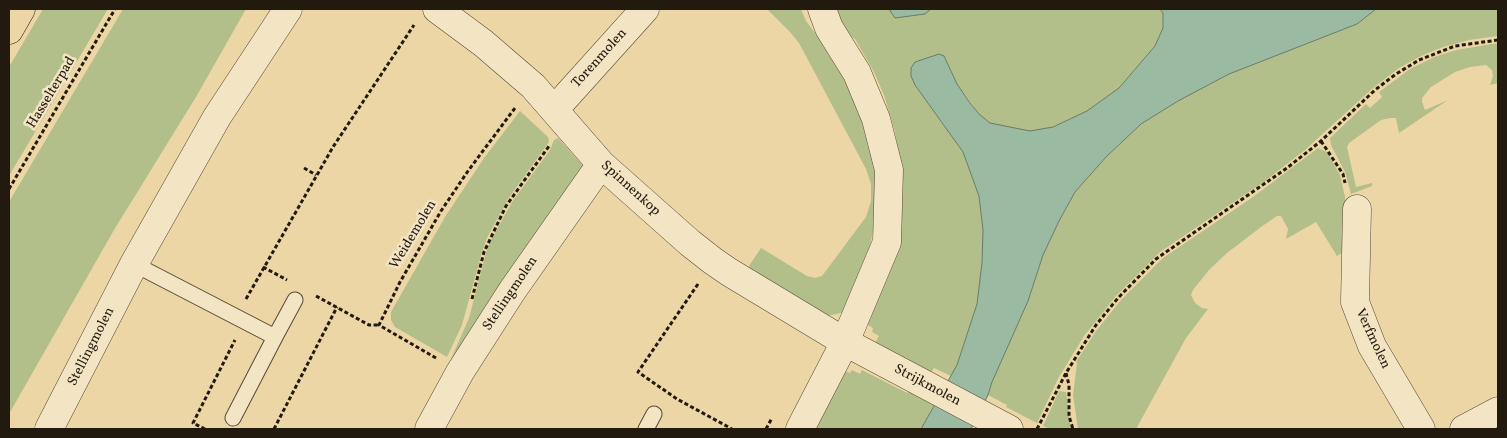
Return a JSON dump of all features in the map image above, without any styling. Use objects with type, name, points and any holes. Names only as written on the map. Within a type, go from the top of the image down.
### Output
[{"type":"main road","points":[[9,30],[22,9]]},
{"type":"street","name":"Stellingmolen","points":[[49,429],[134,264],[217,117],[288,9]]},
{"type":"street","name":"Torenmolen","points":[[554,110],[645,9]]},
{"type":"street","points":[[800,429],[845,342],[887,242],[889,170],[876,119],[857,73],[829,28],[822,9]]},
{"type":"street","name":"Spinnenkop","points":[[428,13],[483,43],[533,86],[601,164],[690,243],[729,272],[845,342]]},
{"type":"street","name":"Stellingmolen","points":[[429,429],[460,372],[512,291],[601,164]]},
{"type":"street","name":"Verfmolen","points":[[1357,209],[1355,302],[1372,346],[1421,429]]},
{"type":"street","name":"Strijkmolen","points":[[845,342],[1003,426]]},
{"type":"street","points":[[1464,429],[1498,411]]},
{"type":"lane","points":[[134,264],[275,337]]},
{"type":"lane","points":[[233,418],[295,300]]},
{"type":"lane","points":[[646,429],[654,414]]},
{"type":"path","name":"Hasselterpad","points":[[9,189],[115,9]]},
{"type":"path","points":[[205,429],[193,423],[264,267],[332,147],[428,13]]},
{"type":"path","points":[[1037,429],[1066,373],[1096,325],[1118,298],[1156,259],[1287,168],[1321,141],[1375,90],[1419,60],[1455,46],[1498,40]]},
{"type":"path","name":"Weidemolen","points":[[378,325],[400,282],[441,211],[497,132],[533,86]]},
{"type":"path","points":[[470,307],[484,252],[499,220],[521,184],[547,150],[551,139]]},
{"type":"path","points":[[1321,141],[1343,174],[1348,196],[1357,209]]},
{"type":"path","points":[[304,168],[316,175]]},
{"type":"path","points":[[713,261],[638,372],[677,399],[732,429]]},
{"type":"path","points":[[264,267],[293,283]]},
{"type":"path","points":[[315,295],[369,325],[378,325],[460,372]]},
{"type":"path","points":[[274,429],[337,307]]},
{"type":"path","points":[[1066,373],[1069,416],[1073,429]]},
{"type":"shaded area","points":[[43,9],[108,9],[9,176],[9,67]]},
{"type":"shaded area","points":[[123,9],[246,9],[196,97],[114,230],[9,414],[9,202]]},
{"type":"shaded area","points":[[767,9],[801,9],[806,21],[833,57],[860,105],[876,174],[876,213],[869,252],[845,312],[818,318],[745,272],[761,248],[807,276],[815,278],[822,276],[866,217],[871,201],[871,184],[866,169],[799,43]]},
{"type":"shaded area","points":[[833,9],[1160,9],[1163,13],[1163,28],[1155,46],[1119,88],[1087,111],[1053,127],[1030,132],[990,123],[979,114],[957,84],[944,56],[939,54],[915,62],[911,76],[915,85],[963,152],[979,196],[983,230],[982,263],[977,304],[957,365],[951,376],[934,368],[928,377],[875,343],[879,336],[872,332],[873,328],[866,324],[886,280],[901,170],[895,132],[884,95],[874,72],[855,39],[848,34]]},
{"type":"shaded area","points":[[889,9],[931,9],[925,14],[895,18]]},
{"type":"shaded area","points":[[1160,9],[1376,9],[1357,24],[1229,74],[1178,101],[1141,124],[1106,157],[1075,192],[1043,255],[1028,301],[988,395],[971,429],[921,429],[957,365],[977,304],[982,263],[983,230],[979,196],[963,152],[915,85],[911,76],[911,68],[915,62],[939,54],[944,56],[957,84],[970,103],[990,123],[1030,131],[1053,127],[1087,111],[1119,88],[1155,46],[1163,28],[1163,13]]},
{"type":"shaded area","points":[[1376,9],[1498,9],[1498,36],[1469,40],[1443,47],[1399,68],[1373,88],[1305,150],[1265,181],[1160,252],[1116,296],[1084,336],[1059,377],[1037,423],[988,395],[1028,301],[1043,255],[1059,221],[1075,192],[1106,157],[1141,124],[1178,101],[1229,74],[1357,24]]},
{"type":"shaded area","points":[[1498,43],[1498,83],[1490,85],[1493,76],[1492,70],[1486,65],[1470,67],[1455,72],[1431,87],[1422,98],[1422,102],[1425,110],[1448,100],[1399,133],[1396,118],[1390,118],[1381,120],[1349,143],[1347,147],[1356,187],[1372,183],[1372,186],[1351,194],[1345,172],[1331,145],[1330,138],[1366,104],[1370,108],[1382,97],[1379,92],[1410,69],[1434,57],[1456,50]]},
{"type":"shaded area","points":[[520,111],[548,137],[549,142],[508,199],[487,238],[462,325],[447,357],[395,327],[391,320],[391,312],[445,217],[484,158]]},
{"type":"shaded area","points":[[558,138],[584,167],[454,361],[451,359],[469,318],[491,240],[512,202],[550,150],[554,140]]},
{"type":"shaded area","points":[[1318,148],[1327,152],[1340,175],[1345,197],[1347,248],[1345,251],[1337,256],[1316,222],[1286,239],[1288,229],[1281,216],[1277,216],[1227,253],[1209,270],[1193,290],[1191,295],[1195,303],[1202,308],[1208,309],[1186,338],[1136,429],[1078,429],[1073,395],[1076,362],[1096,331],[1121,300],[1163,258],[1253,197]]},
{"type":"shaded area","points":[[843,370],[850,373],[852,370],[860,374],[862,370],[907,393],[909,391],[934,405],[921,429],[813,429]]},
{"type":"shaded area","points":[[1059,391],[1066,392],[1071,429],[1050,429],[1043,426]]}]
